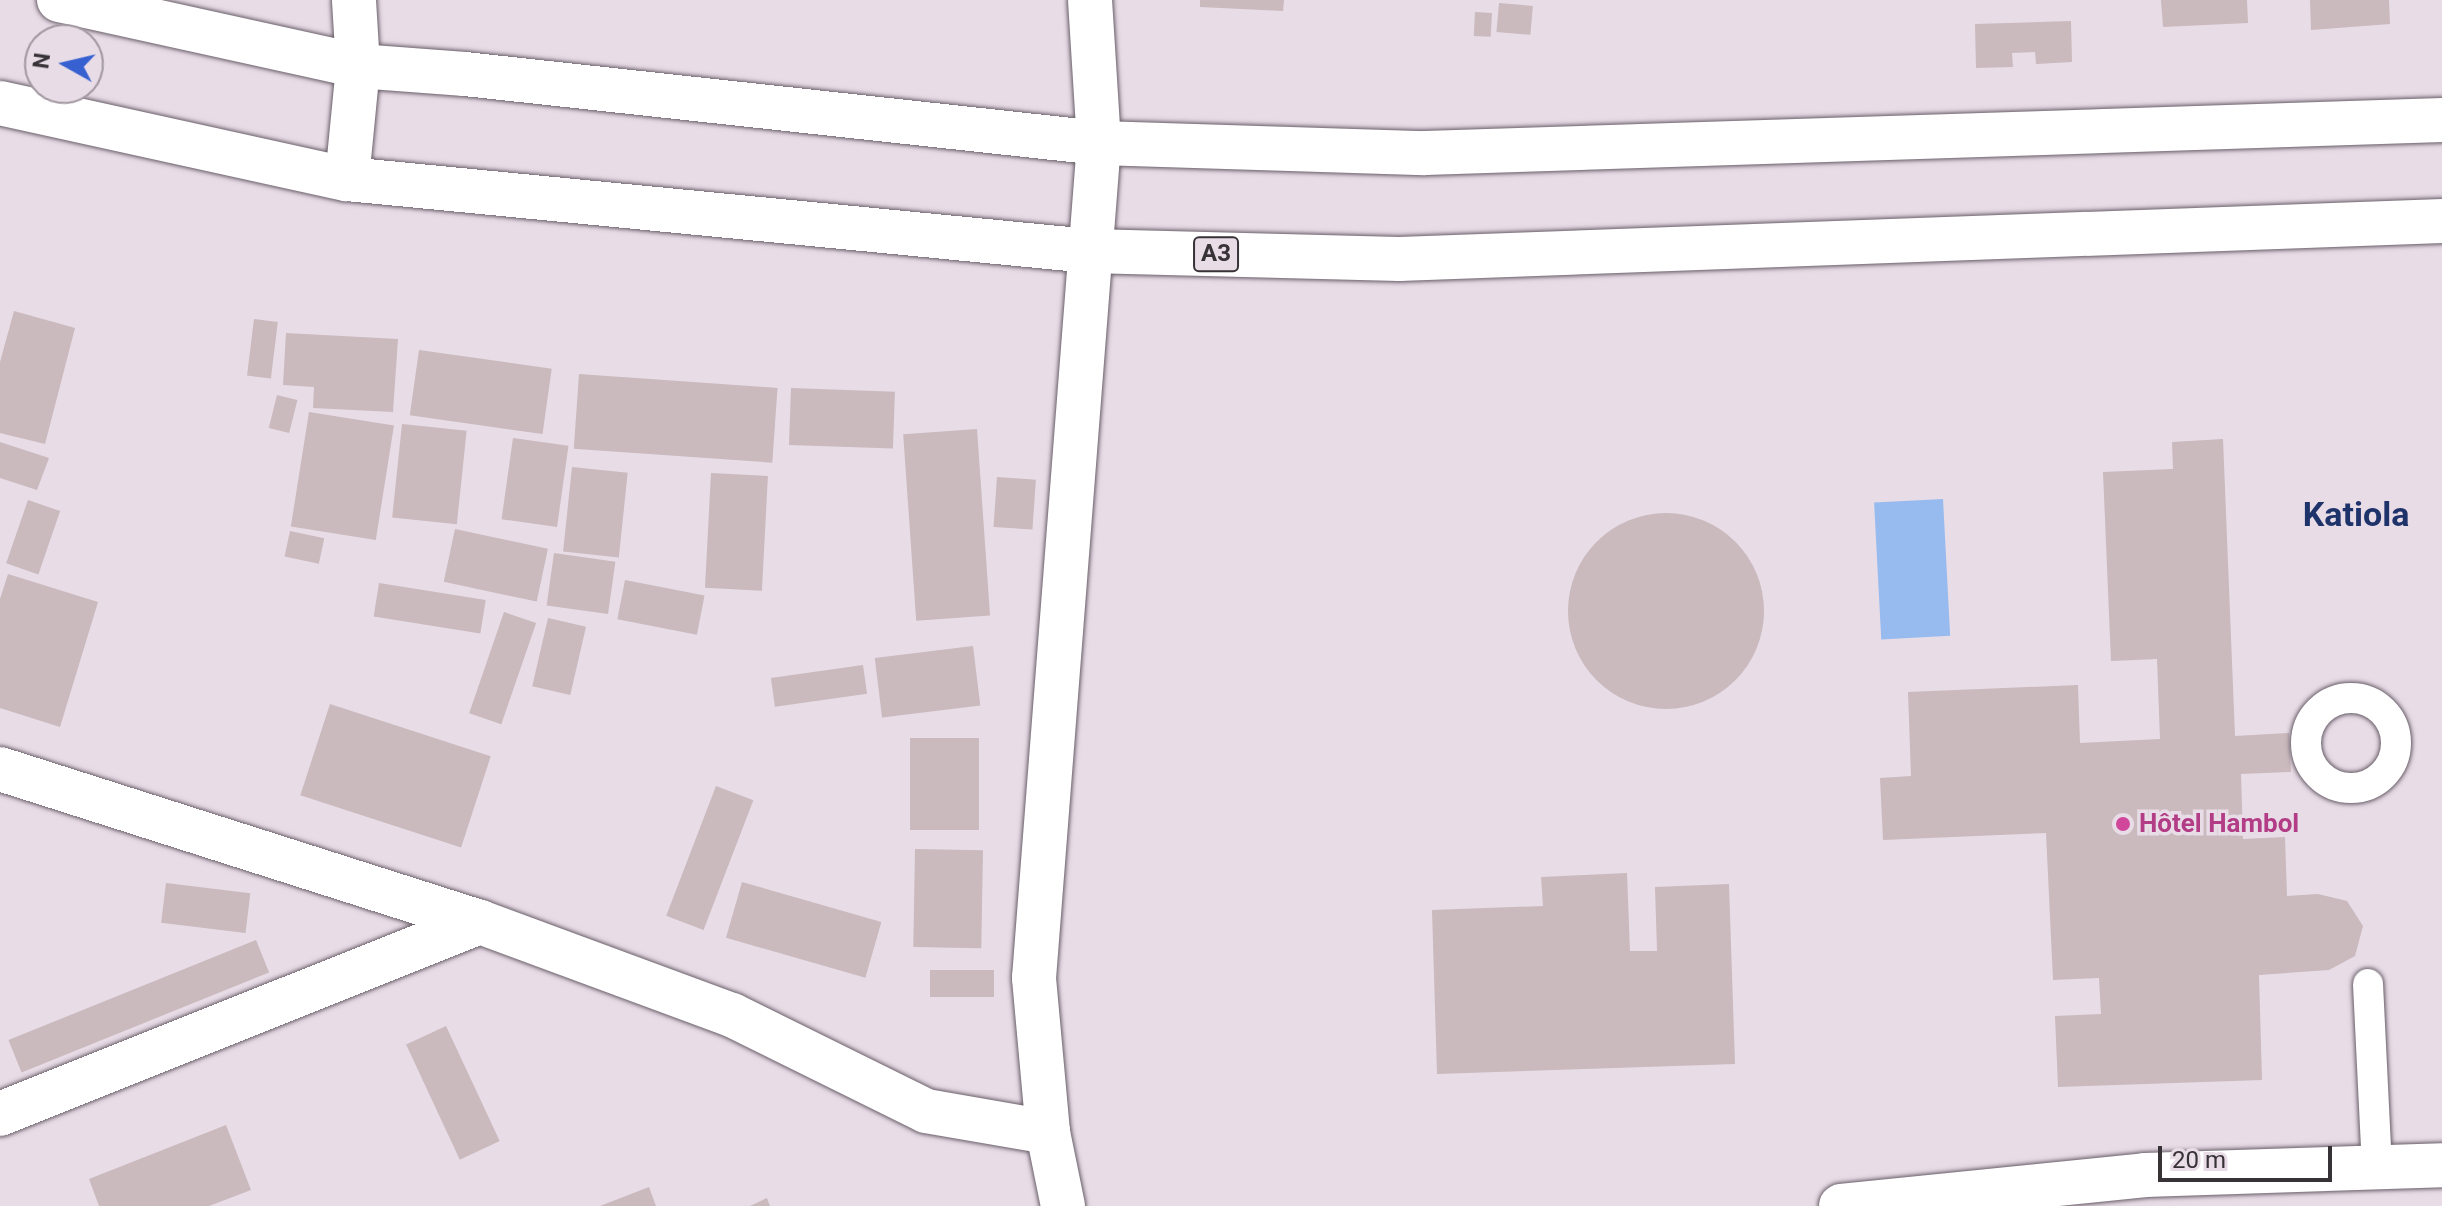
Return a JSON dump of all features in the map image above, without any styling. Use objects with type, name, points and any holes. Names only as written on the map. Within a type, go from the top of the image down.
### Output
[{"type":"main road","points":[[59,0],[358,66],[465,74],[1099,143],[1425,153],[2442,120]]},
{"type":"main road","points":[[347,179],[358,66],[354,0]]},
{"type":"main road","points":[[1063,1206],[1048,1132],[1034,978],[1099,143],[1090,0]]},
{"type":"main road","name":"A3","points":[[0,103],[347,179],[1089,251],[1399,259],[2442,221]]},
{"type":"main road","points":[[0,769],[480,922],[732,1015],[926,1111],[1048,1132]]},
{"type":"main road","points":[[0,1114],[480,922]]},
{"type":"main road","points":[[1841,1206],[2145,1191],[2442,1165]]},
{"type":"lane","points":[[2368,984],[2377,1170]]},
{"type":"water","points":[[1943,499],[1950,636],[1881,639],[1874,503]]},
{"type":"building","points":[[1200,0],[1284,0],[1283,11],[1200,7]]},
{"type":"building","points":[[2161,0],[2247,0],[2248,23],[2163,27]]},
{"type":"building","points":[[2310,0],[2389,0],[2390,24],[2311,30]]},
{"type":"building","points":[[1499,3],[1533,6],[1530,35],[1496,32]]},
{"type":"building","points":[[1475,12],[1492,13],[1491,37],[1474,36]]},
{"type":"building","points":[[2071,21],[2072,62],[2036,64],[2035,52],[2012,53],[2013,67],[1976,68],[1975,24]]},
{"type":"building","points":[[14,311],[75,328],[45,444],[0,433],[0,362]]},
{"type":"building","points":[[254,319],[278,322],[271,378],[247,376]]},
{"type":"building","points":[[286,333],[398,339],[393,412],[313,408],[314,387],[283,385]]},
{"type":"building","points":[[419,350],[552,369],[543,434],[410,415]]},
{"type":"building","points":[[579,374],[778,388],[772,463],[574,449]]},
{"type":"building","points":[[791,388],[895,392],[893,449],[789,445]]},
{"type":"building","points":[[277,395],[297,400],[289,433],[269,428]]},
{"type":"building","points":[[309,412],[394,425],[376,540],[291,527]]},
{"type":"building","points":[[402,424],[467,431],[457,524],[392,517]]},
{"type":"building","points":[[977,429],[990,616],[916,621],[903,434]]},
{"type":"building","points":[[513,438],[568,446],[557,527],[502,519]]},
{"type":"building","points":[[2223,439],[2235,736],[2289,733],[2291,772],[2241,774],[2243,839],[2285,837],[2287,896],[2318,894],[2347,901],[2363,926],[2355,956],[2329,970],[2259,975],[2262,1080],[2058,1087],[2055,1016],[2101,1014],[2099,978],[2053,980],[2046,833],[1883,840],[1880,778],[1911,776],[1908,692],[2078,685],[2080,743],[2160,739],[2157,659],[2111,661],[2103,472],[2173,469],[2172,442]]},
{"type":"building","points":[[0,442],[49,458],[37,490],[0,478]]},
{"type":"building","points":[[572,467],[628,473],[619,557],[563,552]]},
{"type":"building","points":[[711,473],[768,476],[762,591],[705,588]]},
{"type":"building","points":[[997,477],[1036,480],[1032,530],[994,527]]},
{"type":"building","points":[[28,500],[60,511],[38,574],[6,563]]},
{"type":"building","points":[[1666,513],[1703,521],[1735,542],[1756,574],[1764,611],[1756,648],[1735,680],[1703,701],[1666,709],[1629,701],[1597,680],[1576,648],[1568,611],[1576,574],[1597,542],[1629,521]]},
{"type":"building","points":[[455,529],[548,549],[537,602],[444,582]]},
{"type":"building","points":[[290,531],[324,538],[319,564],[285,556]]},
{"type":"building","points":[[554,553],[615,562],[608,614],[547,605]]},
{"type":"building","points":[[8,574],[98,602],[60,727],[0,708],[0,599]]},
{"type":"building","points":[[625,580],[705,595],[697,635],[617,619]]},
{"type":"building","points":[[379,583],[486,600],[480,633],[374,617]]},
{"type":"building","points":[[504,612],[536,623],[501,724],[469,713]]},
{"type":"building","points":[[548,618],[586,627],[570,695],[532,686]]},
{"type":"building","points":[[973,646],[980,706],[882,718],[875,658]]},
{"type":"building","points":[[863,665],[867,694],[775,707],[771,678]]},
{"type":"building","points":[[330,704],[491,756],[461,848],[300,795]]},
{"type":"building","points":[[910,738],[979,738],[979,830],[910,830]]},
{"type":"building","points":[[716,786],[753,800],[704,930],[666,916]]},
{"type":"building","points":[[915,849],[983,850],[981,948],[913,947]]},
{"type":"building","points":[[1627,873],[1630,951],[1657,951],[1655,887],[1729,884],[1735,1064],[1437,1074],[1432,910],[1543,906],[1541,877]]},
{"type":"building","points":[[742,882],[881,922],[865,978],[726,938]]},
{"type":"building","points":[[166,883],[250,893],[245,933],[161,923]]},
{"type":"building","points":[[256,940],[269,972],[22,1072],[8,1040]]},
{"type":"building","points":[[930,970],[994,970],[994,997],[930,997]]},
{"type":"building","points":[[446,1026],[500,1141],[460,1160],[406,1045]]},
{"type":"building","points":[[226,1125],[251,1190],[209,1206],[99,1206],[89,1179]]},
{"type":"building","points":[[649,1187],[656,1206],[600,1206]]},
{"type":"building","points":[[767,1198],[770,1206],[750,1206]]},
{"type":"place","name":"Hôtel Hambol","points":[[2123,824]]},
{"type":"district","name":"Katiola","points":[[2356,515]]}]
